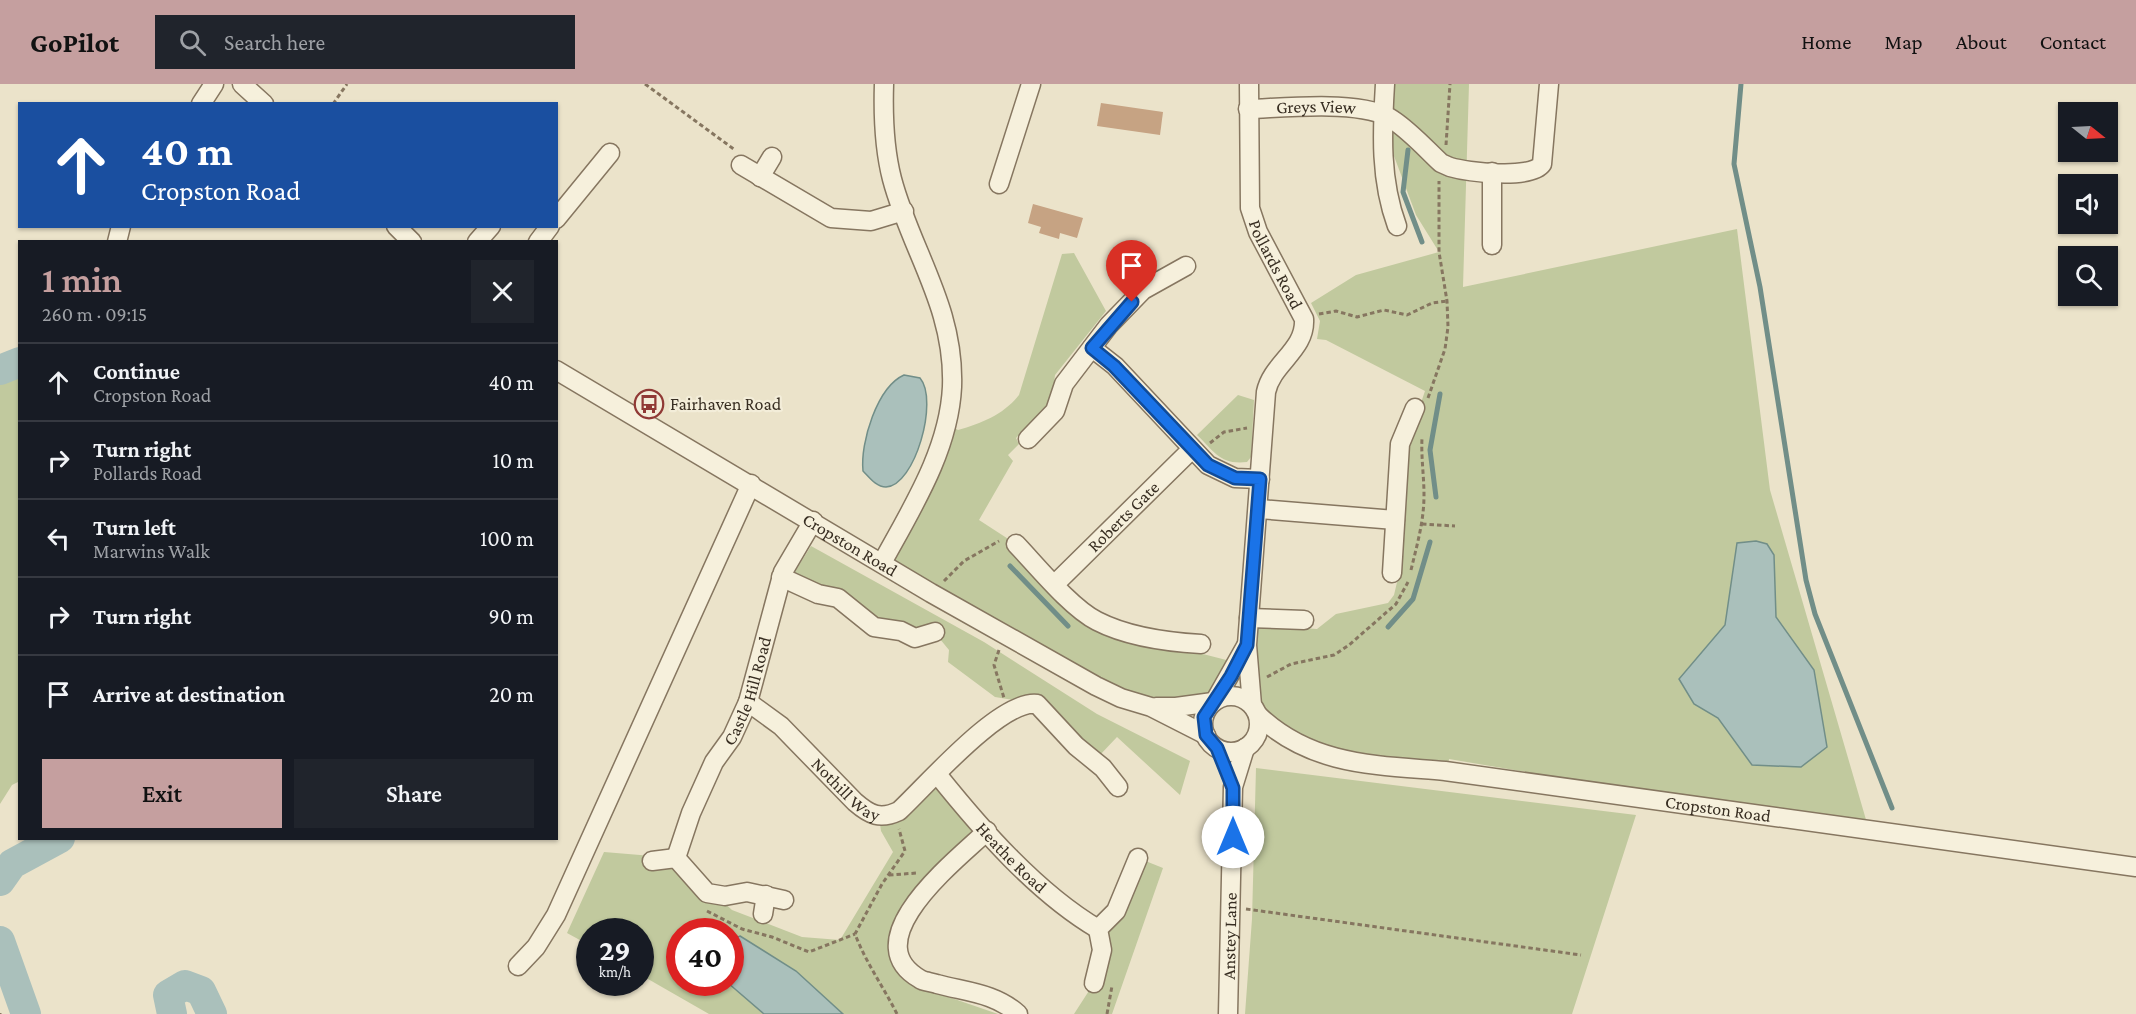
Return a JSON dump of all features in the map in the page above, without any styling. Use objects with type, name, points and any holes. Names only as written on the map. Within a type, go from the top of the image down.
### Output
[{"type":"street","points":[[202,102],[214,84]]},
{"type":"street","points":[[242,84],[262,102]]},
{"type":"street","points":[[882,562],[932,466],[946,423],[952,388],[948,332],[941,306],[892,179],[883,114],[884,84]]},
{"type":"street","points":[[999,184],[1031,84]]},
{"type":"street","name":"Pollards Road","points":[[1249,84],[1250,208],[1258,232],[1304,319],[1305,329],[1301,339],[1269,379],[1247,645],[1255,710]]},
{"type":"street","points":[[1385,84],[1383,153],[1386,197],[1396,226]]},
{"type":"street","points":[[1383,114],[1394,120],[1441,163],[1462,169],[1519,173],[1539,167],[1549,84]]},
{"type":"street","name":"Greys View","points":[[1248,108],[1352,108],[1383,114]]},
{"type":"street","points":[[558,217],[610,153]]},
{"type":"street","points":[[760,177],[772,157]]},
{"type":"street","points":[[741,165],[831,218],[871,221],[904,211]]},
{"type":"street","points":[[1492,172],[1492,245]]},
{"type":"street","points":[[398,228],[410,240]]},
{"type":"street","points":[[479,240],[489,228]]},
{"type":"street","points":[[1028,439],[1055,411],[1064,384],[1072,370],[1109,326],[1143,290],[1186,266]]},
{"type":"street","points":[[1092,348],[1114,366],[1195,452],[1221,473],[1235,478],[1260,479]]},
{"type":"street","name":"Cropston Road","points":[[558,371],[882,562],[931,594],[1096,686],[1121,698],[1151,707],[1211,742],[1236,752],[1249,745],[1302,748],[1364,764],[1457,773],[2136,867]]},
{"type":"street","points":[[1392,573],[1400,444],[1415,408]]},
{"type":"street","name":"Roberts Gate","points":[[1055,584],[1195,452]]},
{"type":"street","points":[[518,966],[536,947],[556,915],[751,484]]},
{"type":"street","points":[[1258,509],[1395,520]]},
{"type":"street","name":"Castle Hill Road","points":[[676,858],[691,813],[714,762],[732,736],[748,702],[781,577],[813,521]]},
{"type":"street","points":[[1016,544],[1078,607],[1096,621],[1143,637],[1200,644]]},
{"type":"street","points":[[781,577],[818,594],[838,598],[874,627],[904,625],[915,638],[935,632]]},
{"type":"street","points":[[1249,618],[1304,620]]},
{"type":"street","name":"Pollards Road","points":[[1215,700],[1247,645]]},
{"type":"street","name":"Cropston Road","points":[[1151,707],[1176,707],[1235,696],[1255,710],[1274,731],[1302,748]]},
{"type":"street","points":[[1211,742],[1204,717],[1215,700]]},
{"type":"street","name":"Nothill Way","points":[[748,702],[781,726],[868,813],[879,817],[899,811],[1000,716],[1021,704],[1037,704],[1076,746],[1109,764],[1118,787]]},
{"type":"street","points":[[1249,745],[1260,726],[1255,710]]},
{"type":"street","name":"Anstey Lane","points":[[1211,742],[1233,788]]},
{"type":"street","name":"Anstey Lane","points":[[1228,1014],[1233,788],[1249,745]]},
{"type":"street","name":"Heathe Road","points":[[937,774],[987,831],[1062,906],[1098,929]]},
{"type":"street","points":[[987,831],[919,896],[905,917],[899,941],[900,955],[905,965],[920,979],[995,998],[1018,1014]]},
{"type":"street","points":[[652,861],[676,858],[707,893],[725,896],[747,892],[784,900]]},
{"type":"street","points":[[1094,983],[1102,951],[1098,929],[1116,911],[1138,858]]},
{"type":"street","points":[[763,914],[766,895]]},
{"type":"path","points":[[334,102],[347,84]]},
{"type":"path","points":[[645,84],[738,152],[741,165]]},
{"type":"path","points":[[1304,319],[1336,311],[1357,317],[1384,310],[1407,315],[1432,303],[1447,301]]},
{"type":"path","points":[[1195,452],[1224,432],[1238,428],[1264,429]]},
{"type":"path","points":[[1422,524],[1455,526]]},
{"type":"path","points":[[931,594],[964,561],[981,549],[999,541],[1016,544]]},
{"type":"path","points":[[1000,716],[1004,698],[994,665],[995,656],[1006,635]]},
{"type":"path","points":[[891,815],[899,829],[905,851],[882,884],[855,934],[866,963],[884,989],[897,1014]]},
{"type":"path","points":[[1232,908],[1581,955]]},
{"type":"green space","points":[[1392,84],[1469,84],[1463,287],[1737,229],[1770,490],[1869,830],[1449,759],[1448,768],[1364,764],[1259,716],[1247,645],[1261,625],[1317,629],[1336,614],[1388,603],[1394,595],[1403,557],[1407,489],[1406,447],[1425,391],[1326,340],[1317,339],[1320,321],[1311,303],[1356,275],[1439,252],[1416,215],[1391,148]]},
{"type":"green space","points":[[1074,253],[1106,311],[1055,375],[1049,405],[1016,438],[1019,444],[1008,455],[1013,461],[979,520],[1016,544],[1078,607],[1072,616],[1086,624],[1238,663],[1216,699],[1151,707],[882,563],[946,423],[958,430],[975,424],[999,413],[1019,395],[1062,254]]},
{"type":"green space","points":[[18,360],[18,782],[12,785],[0,804],[0,369]]},
{"type":"green space","points":[[1238,395],[1254,400],[1251,457],[1247,462],[1224,459],[1197,435]]},
{"type":"green space","points":[[811,546],[984,642],[1097,714],[1190,761],[1180,795],[1117,737],[1099,756],[1037,704],[995,697],[948,662],[949,650],[935,633],[915,638],[789,581]]},
{"type":"green space","points":[[1256,768],[1636,815],[1572,1014],[1245,1014],[1252,919]]},
{"type":"green space","points":[[940,778],[980,831],[890,944],[908,983],[998,1014],[709,1014],[678,996],[744,996],[744,918],[666,918],[666,989],[654,982],[654,918],[576,918],[576,938],[567,933],[604,852],[676,858],[732,910],[802,937],[840,940],[893,852],[881,831],[879,817]]},
{"type":"green space","points":[[1138,858],[1163,868],[1112,1014],[1074,1014],[1094,983],[1098,929]]},
{"type":"water","points":[[904,375],[920,378],[925,389],[927,404],[925,422],[915,458],[906,473],[897,483],[882,487],[863,471],[864,446],[878,403],[894,381]]},
{"type":"water","points":[[1756,541],[1767,544],[1774,555],[1776,617],[1814,670],[1827,747],[1801,767],[1752,765],[1718,718],[1694,704],[1679,679],[1725,625],[1737,543]]},
{"type":"water","points":[[744,938],[796,971],[843,1014],[764,1014],[743,996]]},
{"type":"building","points":[[1101,103],[1163,112],[1160,135],[1097,126]]},
{"type":"building","points":[[1033,204],[1083,218],[1077,238],[1060,233],[1059,239],[1039,233],[1041,227],[1028,223]]},
{"type":"waterway","points":[[1741,84],[1734,164],[1760,287],[1806,580],[1815,614],[1892,808]]},
{"type":"waterway","points":[[1408,150],[1403,192],[1422,242]]},
{"type":"waterway","points":[[0,370],[18,363]]},
{"type":"waterway","points":[[1436,497],[1430,450],[1440,394]]},
{"type":"waterway","points":[[1388,627],[1413,599],[1430,542]]},
{"type":"waterway","points":[[1010,566],[1068,626]]},
{"type":"waterway","points":[[0,881],[12,864],[56,840]]},
{"type":"waterway","points":[[0,941],[26,1014]]},
{"type":"waterway","points":[[172,1014],[168,995],[185,985],[201,991],[212,1014]]},
{"type":"place","name":"Fairhaven Road","points":[[649,404]]},
{"type":"route","points":[[1132,302],[1092,348],[1114,366],[1208,465],[1235,478],[1260,479],[1247,645],[1231,676],[1207,709],[1203,726],[1210,742],[1217,748],[1233,788],[1233,837]]}]
